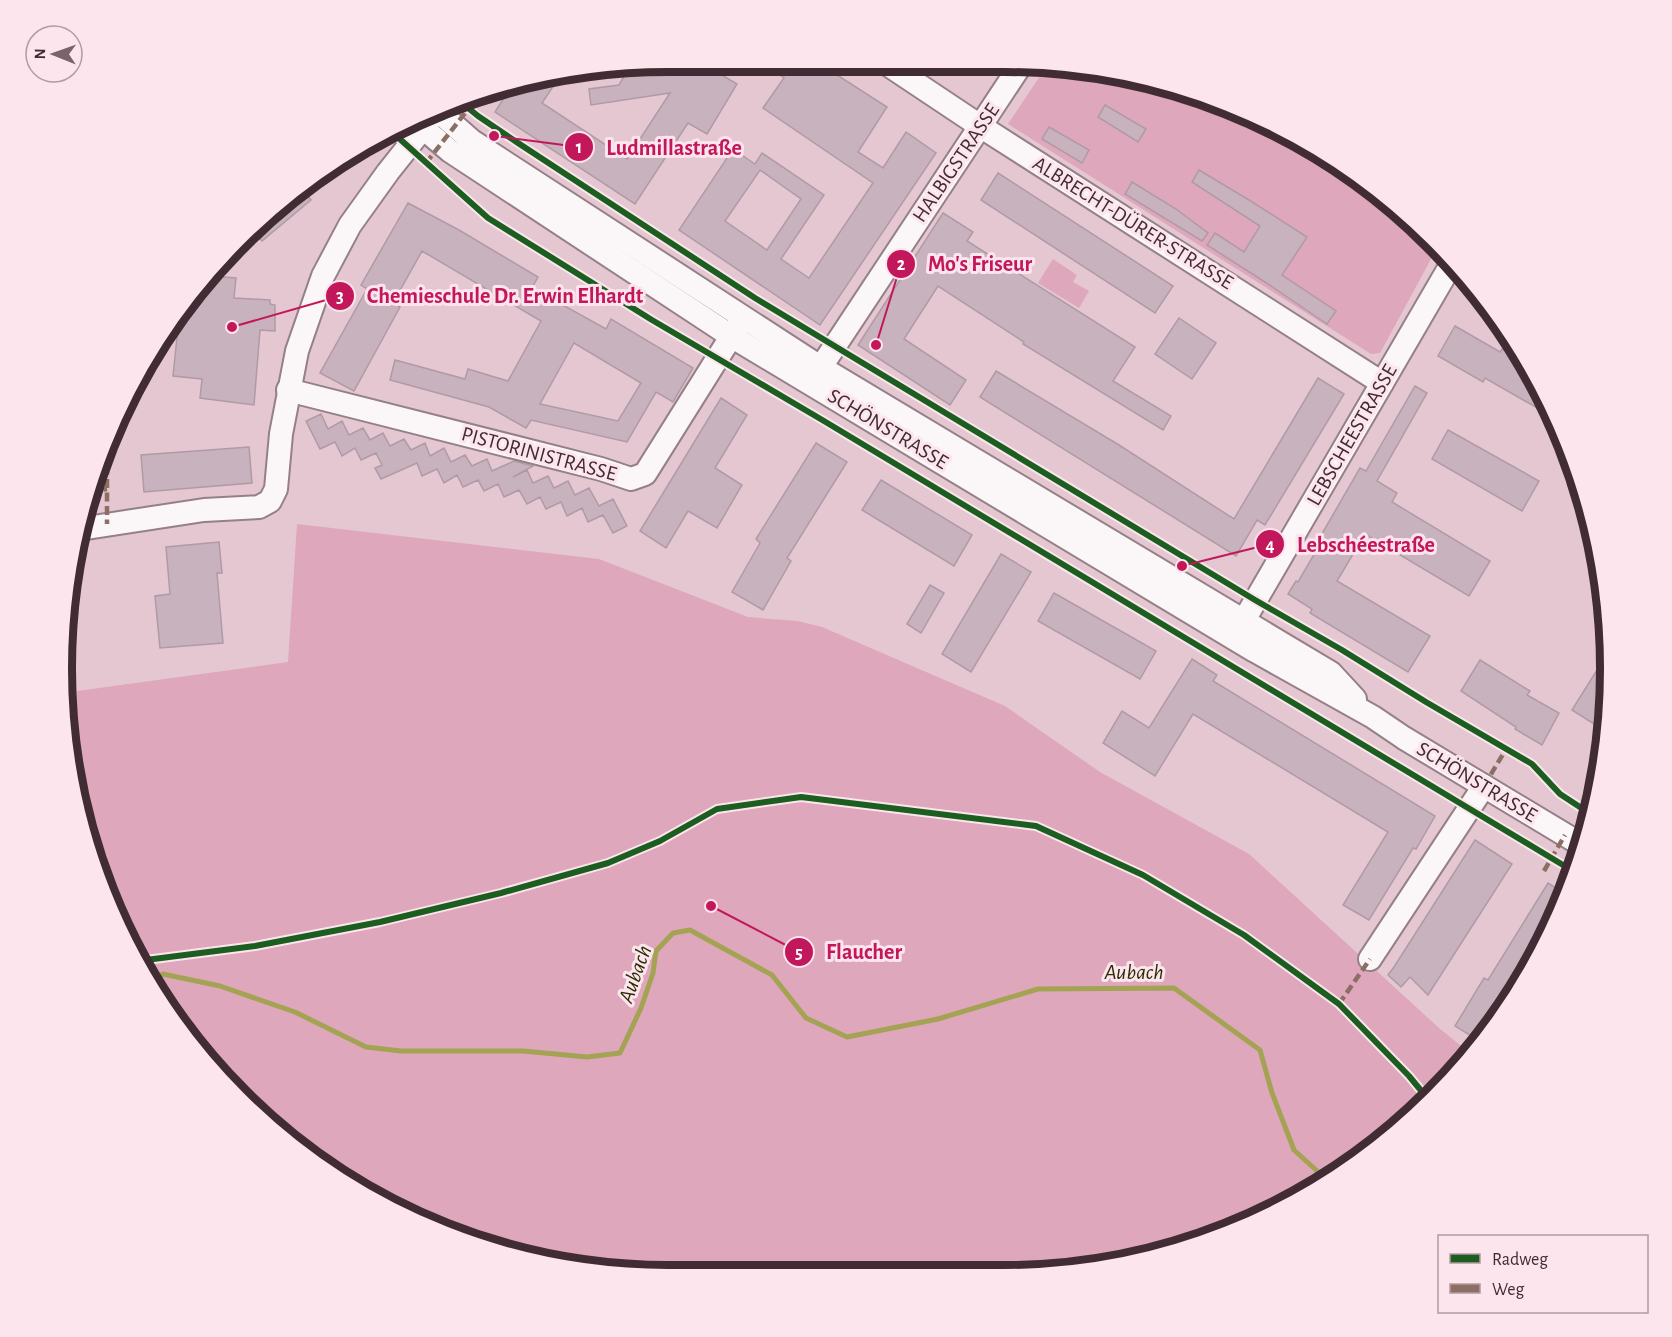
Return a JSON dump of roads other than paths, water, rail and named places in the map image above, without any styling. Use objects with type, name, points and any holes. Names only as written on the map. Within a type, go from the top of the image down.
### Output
[{"type":"street","name":"ALBRECHT-DÜRER-STRASSE","points":[[899,72],[1382,383]]},
{"type":"street","name":"HALBIGSTRASSE","points":[[815,375],[1016,72]]},
{"type":"street","name":"SCHÖNSTRASSE","points":[[443,116],[472,141],[737,327]]},
{"type":"street","name":"SCHÖNSTRASSE","points":[[426,124],[450,151],[815,375],[1239,629],[1331,673],[1373,717],[1574,840]]},
{"type":"street","points":[[89,528],[204,510],[259,507],[270,501],[276,489],[281,434],[297,351],[323,276],[350,225],[420,127]]},
{"type":"street","name":"LEBSCHEESTRASSE","points":[[1239,629],[1382,383],[1451,274]]},
{"type":"street","name":"PISTORINISTRASSE","points":[[288,390],[601,469],[631,480],[645,474],[737,327]]},
{"type":"street","points":[[1370,958],[1484,786]]},
{"type":"waterway","name":"Aubach","points":[[159,977],[163,974],[220,986],[295,1012],[366,1047],[401,1051],[523,1051],[587,1057],[620,1053],[641,1008],[653,973],[656,951],[673,933],[690,930],[772,975],[806,1018],[847,1037],[938,1019],[1038,989],[1174,988],[1260,1050],[1272,1093],[1294,1150],[1320,1174]]},
{"type":"place","name":"Ludmillastraße","points":[[494,136]]},
{"type":"place","name":"Chemieschule Dr. Erwin Elhardt","points":[[232,327]]},
{"type":"place","name":"Mo's Friseur","points":[[876,345]]},
{"type":"place","name":"Lebschéestraße","points":[[1182,566]]},
{"type":"place","name":"Flaucher","points":[[711,906]]}]
